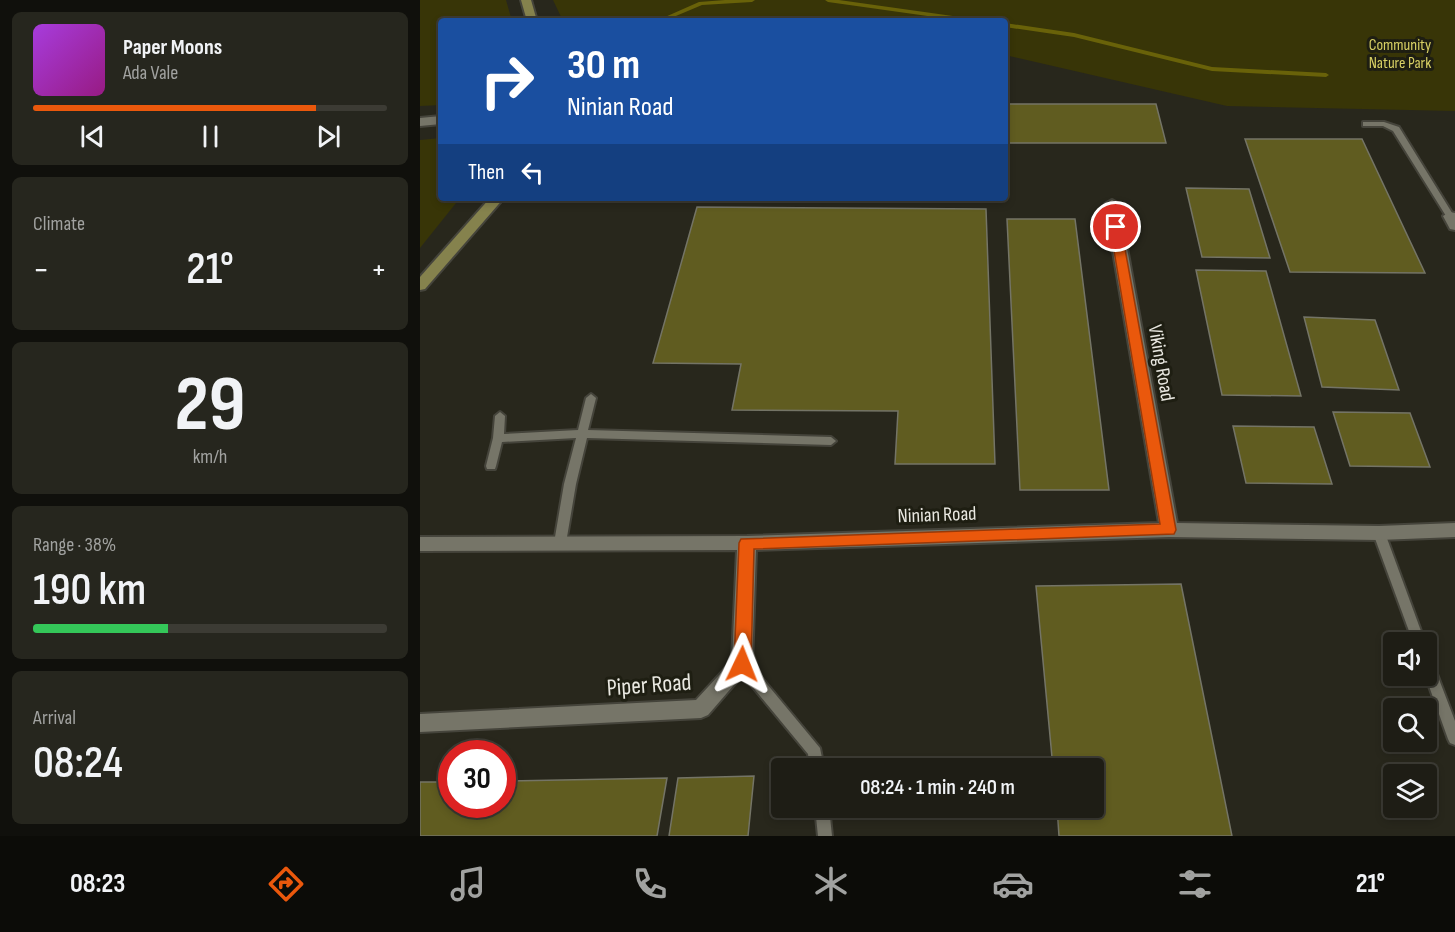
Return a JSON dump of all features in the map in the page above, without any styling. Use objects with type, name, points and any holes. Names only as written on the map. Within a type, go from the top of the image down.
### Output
[{"type":"main road","points":[[526,0],[531,18]]},
{"type":"main road","points":[[420,286],[494,201]]},
{"type":"street","points":[[420,122],[438,120]]},
{"type":"street","name":"Viking Road","points":[[1112,204],[1169,530]]},
{"type":"street","name":"Ninian Road","points":[[420,544],[747,543],[1169,530],[1379,533],[1455,530]]},
{"type":"street","points":[[742,664],[747,543]]},
{"type":"street","name":"Piper Road","points":[[420,723],[701,710],[742,664]]},
{"type":"lane","points":[[1366,124],[1384,124],[1396,129],[1453,221]]},
{"type":"lane","points":[[560,543],[570,484],[591,398]]},
{"type":"lane","points":[[491,466],[498,438],[500,416]]},
{"type":"lane","points":[[498,438],[582,434],[831,441]]},
{"type":"lane","points":[[1379,533],[1415,632]]},
{"type":"lane","points":[[742,664],[815,752],[816,758]]},
{"type":"lane","points":[[1435,686],[1455,739]]},
{"type":"lane","points":[[823,818],[825,836]]},
{"type":"green space","points":[[420,0],[506,0],[511,18],[438,18],[438,105],[420,106]]},
{"type":"green space","name":"Community Nature Park","points":[[553,0],[1455,0],[1455,111],[1227,106],[1008,56],[1008,18],[562,18]]},
{"type":"green space","points":[[438,138],[438,201],[458,201],[420,248],[420,140]]},
{"type":"building","points":[[1008,104],[1156,104],[1166,143],[1009,143]]},
{"type":"building","points":[[1245,139],[1362,139],[1425,273],[1290,272]]},
{"type":"building","points":[[1186,188],[1249,189],[1270,258],[1202,257]]},
{"type":"building","points":[[697,207],[986,209],[995,464],[895,464],[898,411],[732,410],[741,364],[653,363]]},
{"type":"building","points":[[1007,219],[1075,219],[1109,490],[1020,490]]},
{"type":"building","points":[[1196,270],[1266,271],[1301,396],[1222,395]]},
{"type":"building","points":[[1304,317],[1375,320],[1399,390],[1322,387]]},
{"type":"building","points":[[1333,412],[1410,413],[1430,467],[1350,466]]},
{"type":"building","points":[[1233,426],[1314,427],[1332,484],[1246,483]]},
{"type":"building","points":[[1181,584],[1232,836],[1059,836],[1058,818],[1104,818],[1104,758],[1052,758],[1036,586]]},
{"type":"building","points":[[754,776],[748,836],[669,836],[678,778]]},
{"type":"building","points":[[667,778],[657,836],[420,836],[420,782],[438,782],[438,818],[516,818],[516,781]]},
{"type":"waterway","points":[[666,18],[701,3],[752,0]]},
{"type":"waterway","points":[[828,0],[953,18]]},
{"type":"waterway","points":[[1008,25],[1074,35],[1212,69],[1326,75]]},
{"type":"route","points":[[742,664],[747,543],[1169,530],[1116,227]]}]
